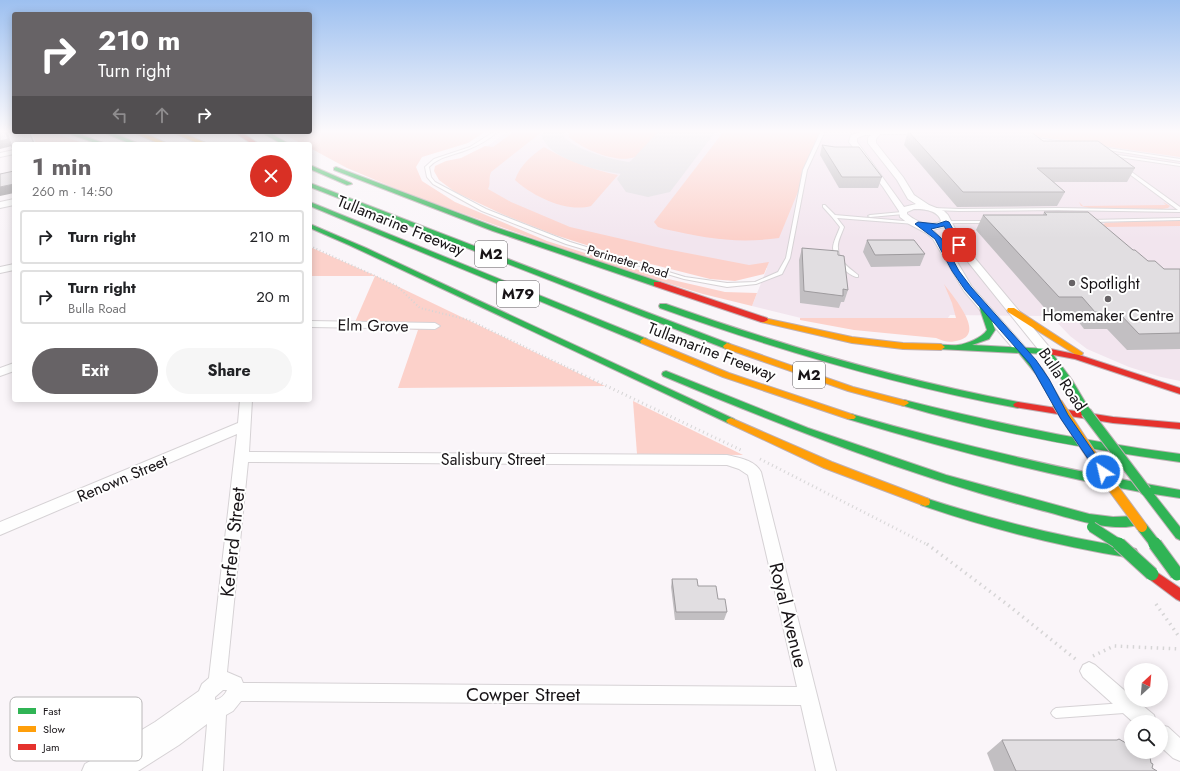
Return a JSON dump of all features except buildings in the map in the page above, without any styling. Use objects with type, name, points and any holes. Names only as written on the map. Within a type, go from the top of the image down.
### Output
[{"type":"main road","points":[[320,167],[387,199]]},
{"type":"main road","points":[[323,167],[590,263],[767,320],[852,340],[902,346],[1021,350],[1076,357],[1180,391]]},
{"type":"main road","points":[[312,176],[414,224]]},
{"type":"main road","name":"Tullamarine Freeway","points":[[312,185],[748,354],[851,389],[937,412],[1006,428],[1130,452],[1180,458]]},
{"type":"main road","name":"Tullamarine Freeway","points":[[312,205],[726,375],[779,394],[913,435],[1023,464],[1180,494]]},
{"type":"main road","points":[[432,206],[574,266]]},
{"type":"main road","name":"M79","points":[[312,215],[726,375]]},
{"type":"main road","points":[[312,227],[541,322]]},
{"type":"main road","points":[[352,244],[797,452],[936,506],[1000,527],[1055,540],[1141,554]]},
{"type":"main road","points":[[656,302],[738,333],[858,371],[939,391],[1069,414],[1180,426]]},
{"type":"main road","points":[[961,348],[969,343],[985,339],[990,336],[991,330],[983,306]]},
{"type":"main road","points":[[1011,310],[1073,350],[1115,370]]},
{"type":"main road","name":"Bulla Road","points":[[1021,350],[1040,372],[1057,403],[1086,448],[1179,577]]},
{"type":"main road","name":"Bulla Road","points":[[1046,352],[1065,376],[1091,420],[1180,535]]},
{"type":"main road","points":[[660,372],[816,436],[877,458],[968,487],[1053,509],[1108,521],[1137,519]]},
{"type":"main road","points":[[1146,491],[1146,503]]},
{"type":"main road","points":[[1053,509],[1092,527],[1121,546],[1152,574],[1180,594]]},
{"type":"main road","points":[[1154,555],[1174,556]]},
{"type":"street","points":[[872,167],[886,186],[902,212],[911,206],[929,208]]},
{"type":"street","points":[[891,167],[911,197],[929,208]]},
{"type":"street","points":[[0,205],[12,202]]},
{"type":"street","name":"Bulla Road","points":[[929,208],[944,214],[946,222],[959,245],[1046,352]]},
{"type":"street","name":"Bulla Road","points":[[902,212],[906,218],[929,230],[938,238],[956,271],[983,306],[1021,350]]},
{"type":"street","points":[[916,224],[932,227],[946,222]]},
{"type":"street","points":[[0,270],[12,267]]},
{"type":"street","name":"Elm Grove","points":[[312,324],[435,326]]},
{"type":"street","points":[[0,372],[12,368]]},
{"type":"street","name":"Kerferd Street","points":[[213,771],[213,700],[242,457],[246,402]]},
{"type":"street","name":"Renown Street","points":[[0,529],[244,426]]},
{"type":"street","name":"Salisbury Street","points":[[242,457],[727,460],[749,458]]},
{"type":"street","name":"Royal Avenue","points":[[749,458],[754,472],[826,771]]},
{"type":"street","points":[[1084,667],[1124,702]]},
{"type":"street","points":[[142,741],[213,700],[228,704],[234,697],[236,686],[230,680],[222,681],[213,700],[194,721],[172,738],[142,757]]},
{"type":"street","name":"Cowper Street","points":[[236,692],[809,696]]},
{"type":"street","points":[[1130,707],[1139,715]]},
{"type":"street","points":[[1168,741],[1180,752]]},
{"type":"street","points":[[92,771],[109,761]]},
{"type":"street","points":[[120,771],[136,761]]},
{"type":"lane","name":"Perimeter Road","points":[[427,167],[429,176],[434,183],[484,210],[568,243],[684,278],[727,285],[756,283],[780,274],[788,258],[806,167]]},
{"type":"lane","points":[[1123,167],[1180,210]]},
{"type":"lane","points":[[824,206],[834,216],[842,228],[835,247],[838,261],[856,276]]},
{"type":"lane","points":[[929,208],[959,210],[1180,210]]},
{"type":"lane","points":[[1080,210],[1101,229]]},
{"type":"lane","points":[[842,217],[885,215],[902,212]]},
{"type":"lane","points":[[834,216],[916,224]]},
{"type":"lane","points":[[1087,221],[1180,219]]},
{"type":"lane","points":[[946,222],[988,222]]},
{"type":"lane","points":[[1056,713],[1130,707]]},
{"type":"path","points":[[312,247],[397,286],[420,308],[469,320],[926,544],[1008,605],[1084,667],[1114,646],[1180,649]]},
{"type":"shaded area","points":[[345,167],[416,167],[422,181],[455,202],[547,241],[664,278],[725,292],[757,293],[752,306],[703,294],[611,266],[411,195]]},
{"type":"shaded area","points":[[435,167],[497,167],[491,172],[488,189],[511,202],[570,227],[661,248],[749,265],[769,262],[764,274],[735,281],[710,279],[627,258],[555,235],[502,214],[455,192],[439,180],[434,171]]},
{"type":"shaded area","points":[[459,167],[1180,167],[1180,381],[1129,367],[1087,349],[1070,336],[1051,316],[950,315],[936,335],[805,319],[752,306],[767,268],[667,267],[444,178]]},
{"type":"shaded area","points":[[522,167],[589,167],[618,175],[591,206],[582,208],[550,202],[531,192],[515,180]]},
{"type":"shaded area","points":[[696,167],[808,167],[779,238],[763,240],[721,239],[664,229],[658,227],[654,222]]},
{"type":"shaded area","points":[[1079,202],[1083,206],[1166,205],[1163,202],[1170,206],[1162,209],[1089,208],[1081,206]]},
{"type":"shaded area","points":[[1180,221],[1180,226],[1105,227],[1103,225],[1105,223]]},
{"type":"shaded area","points":[[312,248],[376,276],[605,386],[398,388],[418,330],[355,322],[375,276],[312,276]]},
{"type":"shaded area","points":[[944,284],[959,304],[968,322],[969,330],[967,336],[953,342],[936,338],[854,330],[800,320],[800,318],[956,318],[952,303]]},
{"type":"shaded area","points":[[633,401],[743,455],[637,454]]},
{"type":"taxiway","points":[[620,167],[634,169],[651,167]]},
{"type":"runway","points":[[648,179],[658,167]]},
{"type":"traffic: fast","points":[[312,168],[349,184]]},
{"type":"traffic: fast","points":[[336,169],[495,230],[657,284]]},
{"type":"traffic: fast","points":[[312,186],[727,346]]},
{"type":"traffic: fast","points":[[312,205],[644,341]]},
{"type":"traffic: fast","points":[[312,227],[364,249]]},
{"type":"traffic: fast","points":[[352,244],[731,421]]},
{"type":"traffic: fast","points":[[663,306],[750,336],[883,376],[927,387],[1018,405]]},
{"type":"traffic: fast","points":[[963,346],[983,339],[989,334],[991,330],[983,306]]},
{"type":"traffic: fast","points":[[941,347],[1021,350]]},
{"type":"traffic: fast","points":[[1021,350],[1046,351],[1069,382],[1086,412]]},
{"type":"traffic: fast","points":[[1021,350],[1040,372],[1057,403]]},
{"type":"traffic: fast","points":[[666,374],[758,412],[852,448],[994,494],[1101,521],[1137,521]]},
{"type":"traffic: fast","points":[[904,403],[972,420],[1076,442],[1180,458]]},
{"type":"traffic: fast","points":[[1086,412],[1146,491]]},
{"type":"traffic: fast","points":[[851,417],[1014,461],[1097,479],[1180,494]]},
{"type":"traffic: fast","points":[[1146,491],[1180,535]]},
{"type":"traffic: fast","points":[[925,502],[976,519],[1027,533],[1132,553]]},
{"type":"traffic: fast","points":[[1092,527],[1121,546],[1152,574]]},
{"type":"traffic: fast","points":[[1142,527],[1177,574]]},
{"type":"traffic: slow","points":[[1011,310],[1079,353]]},
{"type":"traffic: slow","points":[[764,320],[852,340],[903,346],[941,347]]},
{"type":"traffic: slow","points":[[644,341],[726,375],[851,417]]},
{"type":"traffic: slow","points":[[727,346],[851,389],[904,403]]},
{"type":"traffic: slow","points":[[1057,403],[1111,485],[1142,527]]},
{"type":"traffic: slow","points":[[731,421],[828,465],[925,502]]},
{"type":"traffic: jam","points":[[657,284],[764,320]]},
{"type":"traffic: jam","points":[[1046,351],[1076,357],[1180,391]]},
{"type":"traffic: jam","points":[[1018,405],[1113,420],[1180,426]]},
{"type":"traffic: jam","points":[[1152,574],[1180,595]]},
{"type":"place","name":"Spotlight","points":[[1072,283]]},
{"type":"place","name":"Homemaker Centre","points":[[1108,299]]},
{"type":"route","points":[[959,245],[946,222],[943,225],[932,227],[918,224],[929,230],[938,238],[956,271],[968,288],[1033,362],[1060,409],[1103,472]]}]
